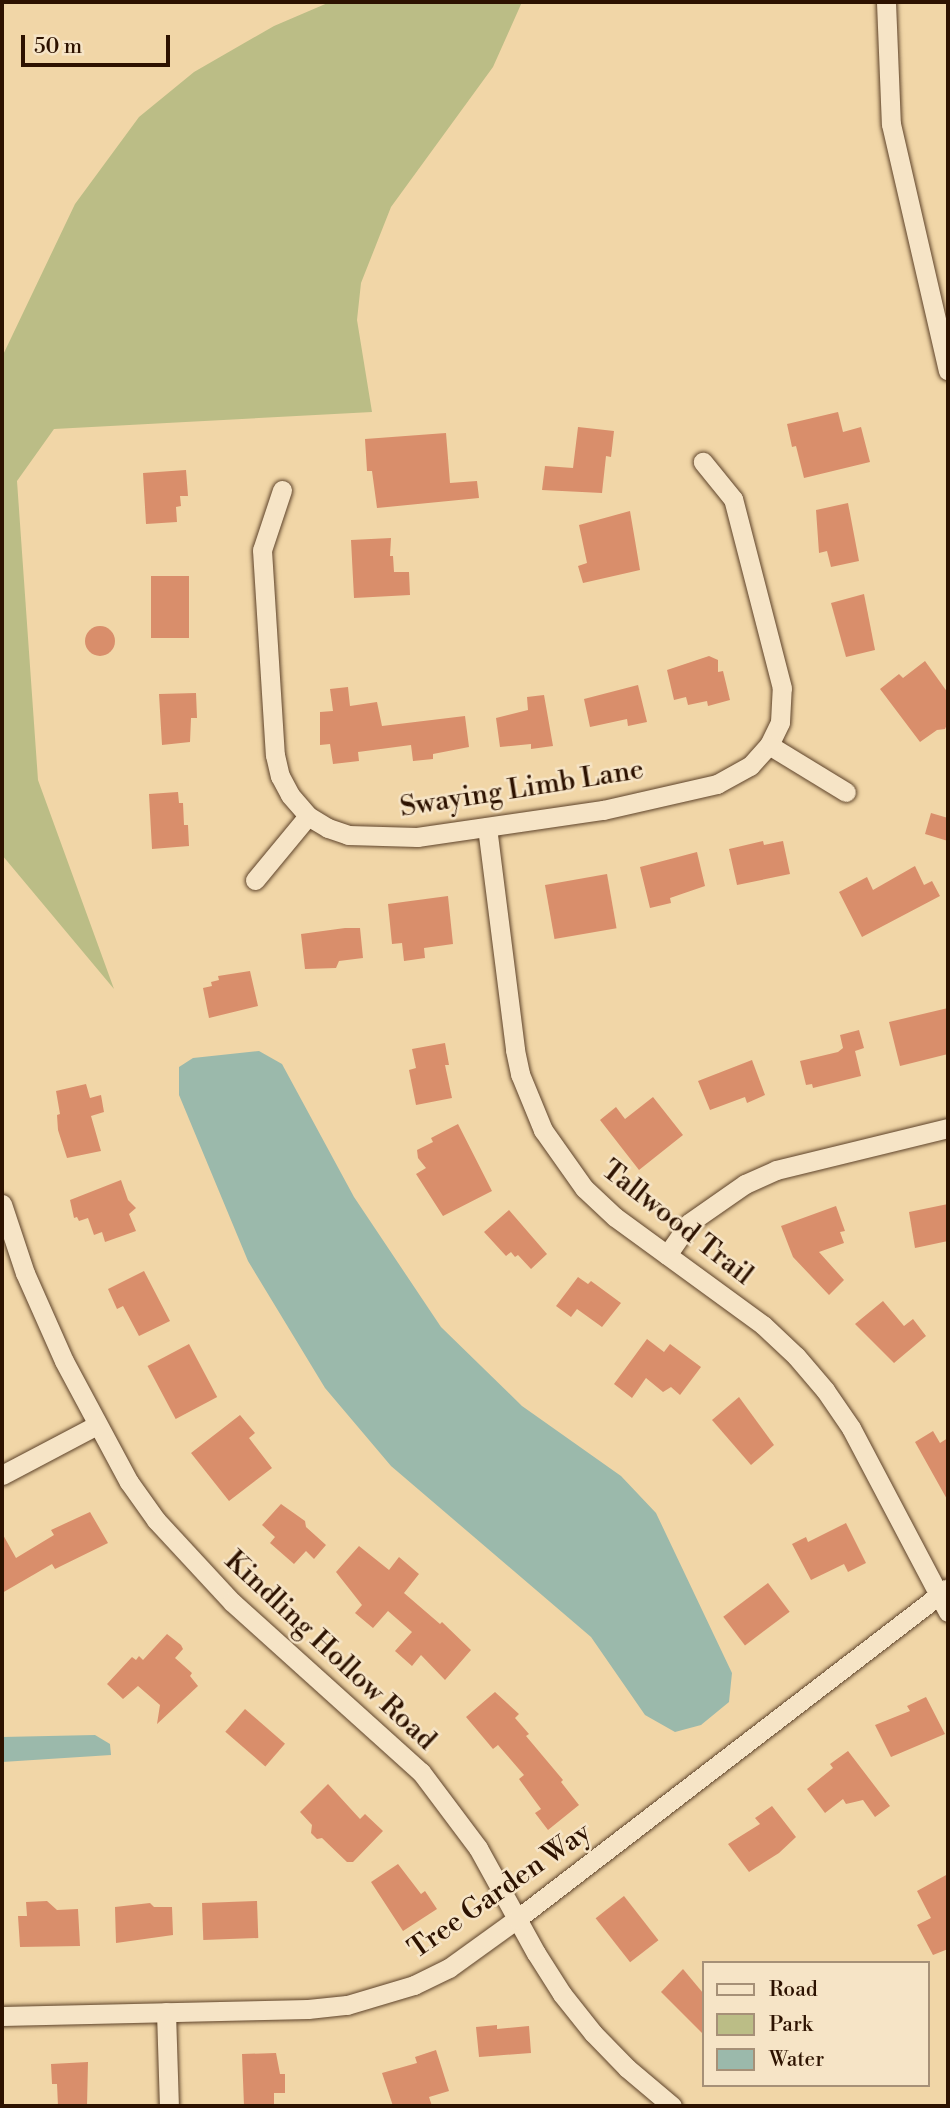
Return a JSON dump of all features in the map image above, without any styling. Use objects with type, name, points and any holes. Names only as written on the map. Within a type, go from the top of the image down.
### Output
[{"type":"street","points":[[886,2],[891,124],[948,370]]},
{"type":"street","name":"Swaying Limb Lane","points":[[282,490],[262,550],[275,755],[290,795],[308,816],[328,828],[348,835],[377,838],[417,836],[603,810],[717,783],[750,766],[769,745],[780,722],[782,688],[733,499],[703,461]]},
{"type":"street","points":[[769,745],[846,792]]},
{"type":"street","points":[[255,880],[308,816]]},
{"type":"street","name":"Tallwood Trail","points":[[487,827],[515,1050],[531,1104],[562,1161],[584,1188],[615,1217],[763,1325],[796,1356],[851,1428],[945,1598]]},
{"type":"street","points":[[667,1255],[690,1223],[745,1184],[776,1170],[948,1128]]},
{"type":"street","name":"Kindling Hollow Road","points":[[2,1204],[25,1273],[64,1361],[129,1482],[156,1520],[232,1602],[421,1772],[478,1848],[562,1994],[593,2033],[627,2068],[672,2106]]},
{"type":"street","points":[[2,1475],[97,1425]]},
{"type":"street","name":"Tree Garden Way","points":[[2,2016],[308,2009],[346,2005],[384,1995],[449,1968],[945,1598]]},
{"type":"street","points":[[166,2012],[169,2106]]},
{"type":"green space","points":[[330,2],[522,2],[493,67],[391,207],[361,283],[357,320],[372,412],[54,429],[17,481],[38,780],[114,989],[2,855],[2,357],[75,204],[139,117],[194,72],[274,26]]},
{"type":"water","points":[[259,1051],[282,1064],[354,1197],[441,1327],[522,1406],[621,1476],[656,1513],[732,1673],[729,1702],[701,1725],[675,1732],[645,1715],[591,1637],[391,1466],[325,1388],[248,1261],[179,1095],[179,1067],[193,1058]]},
{"type":"water","points":[[95,1735],[110,1744],[111,1755],[2,1762],[2,1737]]},
{"type":"building","points":[[838,412],[843,432],[861,427],[870,462],[804,478],[796,446],[792,447],[787,424]]},
{"type":"building","points":[[578,427],[614,431],[611,457],[606,456],[602,493],[542,490],[545,466],[573,468]]},
{"type":"building","points":[[446,433],[450,483],[477,481],[479,498],[377,508],[372,471],[367,471],[365,439]]},
{"type":"building","points":[[186,470],[188,496],[180,496],[181,506],[176,507],[177,522],[146,524],[143,473]]},
{"type":"building","points":[[848,503],[859,561],[831,567],[827,551],[819,553],[816,510]]},
{"type":"building","points":[[630,511],[640,570],[583,583],[578,566],[587,563],[579,525]]},
{"type":"building","points":[[391,538],[390,556],[393,556],[394,572],[409,572],[410,595],[354,598],[351,540]]},
{"type":"building","points":[[151,576],[189,576],[189,638],[151,638]]},
{"type":"building","points":[[864,594],[875,650],[846,657],[831,603]]},
{"type":"building","points":[[100,626],[106,627],[114,635],[114,647],[106,655],[100,656],[94,655],[86,647],[85,641],[86,635],[94,627]]},
{"type":"building","points":[[709,656],[718,660],[718,672],[723,671],[730,700],[708,706],[707,701],[688,705],[686,697],[674,700],[667,670]]},
{"type":"building","points":[[925,661],[948,693],[948,722],[945,729],[937,730],[920,742],[880,689],[899,674],[903,678]]},
{"type":"building","points":[[638,685],[647,722],[628,726],[627,719],[590,727],[584,699]]},
{"type":"building","points":[[348,687],[350,706],[377,702],[382,726],[465,716],[469,747],[433,754],[433,759],[413,761],[411,745],[358,752],[359,761],[333,764],[330,744],[320,745],[320,712],[333,711],[330,689]]},
{"type":"building","points":[[196,693],[197,718],[191,718],[190,742],[162,745],[159,694]]},
{"type":"building","points":[[544,695],[553,746],[531,749],[531,744],[500,747],[496,718],[528,710],[527,697]]},
{"type":"building","points":[[178,792],[179,803],[183,803],[184,825],[188,825],[189,846],[152,849],[149,794]]},
{"type":"building","points":[[931,813],[948,818],[948,841],[925,834]]},
{"type":"building","points":[[763,841],[764,845],[783,841],[790,874],[737,885],[729,849]]},
{"type":"building","points":[[697,852],[705,886],[670,898],[671,903],[650,908],[640,867]]},
{"type":"building","points":[[915,866],[924,885],[932,881],[940,896],[862,937],[839,892],[867,877],[873,890]]},
{"type":"building","points":[[607,874],[617,928],[555,939],[545,885]]},
{"type":"building","points":[[448,896],[453,944],[424,948],[425,958],[404,961],[402,943],[392,944],[388,904]]},
{"type":"building","points":[[360,928],[363,958],[339,961],[336,968],[305,969],[301,934]]},
{"type":"building","points":[[250,971],[258,1006],[209,1018],[203,988],[212,986],[211,982],[219,980],[218,976]]},
{"type":"building","points":[[948,1008],[948,1054],[900,1066],[889,1022]]},
{"type":"building","points":[[859,1030],[864,1048],[855,1051],[861,1076],[813,1088],[812,1084],[806,1085],[800,1061],[838,1052],[843,1048],[840,1035]]},
{"type":"building","points":[[445,1043],[449,1065],[445,1065],[452,1098],[416,1105],[409,1070],[416,1068],[412,1049]]},
{"type":"building","points":[[752,1060],[765,1095],[747,1103],[745,1097],[710,1110],[698,1081]]},
{"type":"building","points":[[86,1084],[90,1098],[101,1095],[104,1112],[91,1116],[101,1151],[67,1158],[58,1130],[57,1115],[60,1114],[56,1091]]},
{"type":"building","points":[[653,1097],[683,1135],[639,1170],[600,1120],[616,1107],[625,1119]]},
{"type":"building","points":[[458,1124],[492,1191],[443,1216],[416,1174],[426,1168],[418,1158],[417,1150],[433,1142],[431,1138]]},
{"type":"building","points":[[121,1180],[128,1200],[136,1208],[129,1214],[136,1231],[105,1242],[102,1232],[94,1235],[88,1218],[79,1221],[77,1217],[74,1218],[70,1200]]},
{"type":"building","points":[[948,1204],[948,1241],[915,1248],[909,1212]]},
{"type":"building","points":[[836,1206],[845,1231],[840,1232],[844,1243],[819,1252],[844,1280],[829,1295],[793,1257],[781,1226]]},
{"type":"building","points":[[509,1210],[547,1254],[531,1269],[518,1255],[515,1257],[511,1252],[506,1256],[484,1232]]},
{"type":"building","points":[[144,1271],[170,1321],[139,1336],[123,1306],[117,1309],[108,1289]]},
{"type":"building","points":[[578,1277],[588,1284],[591,1281],[621,1303],[602,1327],[577,1309],[571,1317],[556,1306]]},
{"type":"building","points":[[883,1301],[904,1326],[913,1319],[926,1336],[894,1363],[855,1324]]},
{"type":"building","points":[[647,1339],[664,1352],[670,1344],[701,1367],[680,1395],[671,1387],[663,1392],[646,1378],[632,1398],[614,1384]]},
{"type":"building","points":[[189,1344],[217,1397],[176,1419],[148,1366]]},
{"type":"building","points":[[739,1397],[774,1445],[751,1465],[712,1420]]},
{"type":"building","points":[[240,1415],[255,1433],[249,1438],[272,1468],[229,1501],[191,1453]]},
{"type":"building","points":[[933,1431],[940,1443],[948,1438],[948,1501],[915,1442]]},
{"type":"building","points":[[281,1504],[305,1521],[306,1527],[326,1545],[314,1559],[306,1551],[294,1564],[270,1543],[275,1537],[262,1525]]},
{"type":"building","points":[[90,1512],[108,1543],[55,1569],[52,1564],[2,1593],[2,1533],[16,1558],[54,1535],[51,1530]]},
{"type":"building","points":[[846,1523],[866,1563],[848,1572],[844,1564],[811,1580],[792,1544],[806,1537],[808,1542]]},
{"type":"building","points":[[359,1546],[389,1570],[399,1557],[419,1574],[404,1593],[440,1624],[442,1622],[471,1650],[445,1680],[421,1655],[412,1666],[395,1651],[412,1632],[388,1611],[373,1628],[355,1613],[362,1605],[336,1572]]},
{"type":"building","points":[[768,1583],[790,1612],[745,1645],[723,1617]]},
{"type":"building","points":[[167,1634],[181,1645],[183,1649],[175,1658],[192,1673],[190,1676],[198,1686],[157,1724],[160,1705],[138,1686],[123,1699],[107,1684],[132,1657],[136,1660],[139,1656],[143,1660]]},
{"type":"building","points":[[495,1692],[519,1714],[515,1718],[529,1734],[526,1736],[563,1780],[561,1782],[579,1805],[548,1830],[535,1813],[541,1809],[519,1779],[524,1775],[498,1745],[493,1749],[466,1717]]},
{"type":"building","points":[[926,1697],[945,1734],[891,1757],[875,1725],[910,1711],[907,1706]]},
{"type":"building","points":[[245,1709],[285,1744],[265,1766],[225,1732]]},
{"type":"building","points":[[848,1751],[890,1806],[875,1817],[863,1800],[846,1804],[843,1799],[825,1813],[807,1789],[833,1768],[830,1764]]},
{"type":"building","points":[[328,1784],[360,1819],[365,1814],[383,1831],[353,1862],[347,1862],[322,1838],[317,1839],[311,1833],[312,1825],[300,1812]]},
{"type":"building","points":[[772,1806],[796,1837],[779,1853],[749,1872],[728,1844],[760,1824],[755,1818]]},
{"type":"building","points":[[398,1864],[421,1894],[425,1891],[437,1909],[403,1931],[371,1882]]},
{"type":"building","points":[[948,1874],[948,1949],[933,1955],[917,1925],[931,1918],[917,1891]]},
{"type":"building","points":[[624,1896],[658,1940],[630,1962],[596,1918]]},
{"type":"building","points":[[47,1901],[57,1910],[78,1909],[80,1946],[20,1947],[18,1916],[27,1916],[26,1902]]},
{"type":"building","points":[[257,1901],[258,1938],[203,1940],[202,1903]]},
{"type":"building","points":[[150,1903],[154,1907],[172,1907],[173,1935],[116,1943],[115,1907]]},
{"type":"building","points":[[683,1969],[702,1992],[702,2033],[661,1992]]},
{"type":"building","points":[[497,2025],[497,2029],[529,2026],[531,2053],[479,2057],[476,2027]]},
{"type":"building","points":[[436,2050],[449,2091],[429,2097],[432,2106],[393,2106],[382,2073],[417,2063],[415,2057]]},
{"type":"building","points":[[276,2053],[280,2074],[285,2074],[285,2093],[274,2093],[274,2106],[244,2106],[242,2054]]},
{"type":"building","points":[[88,2062],[87,2106],[58,2106],[57,2084],[52,2084],[51,2064]]}]
